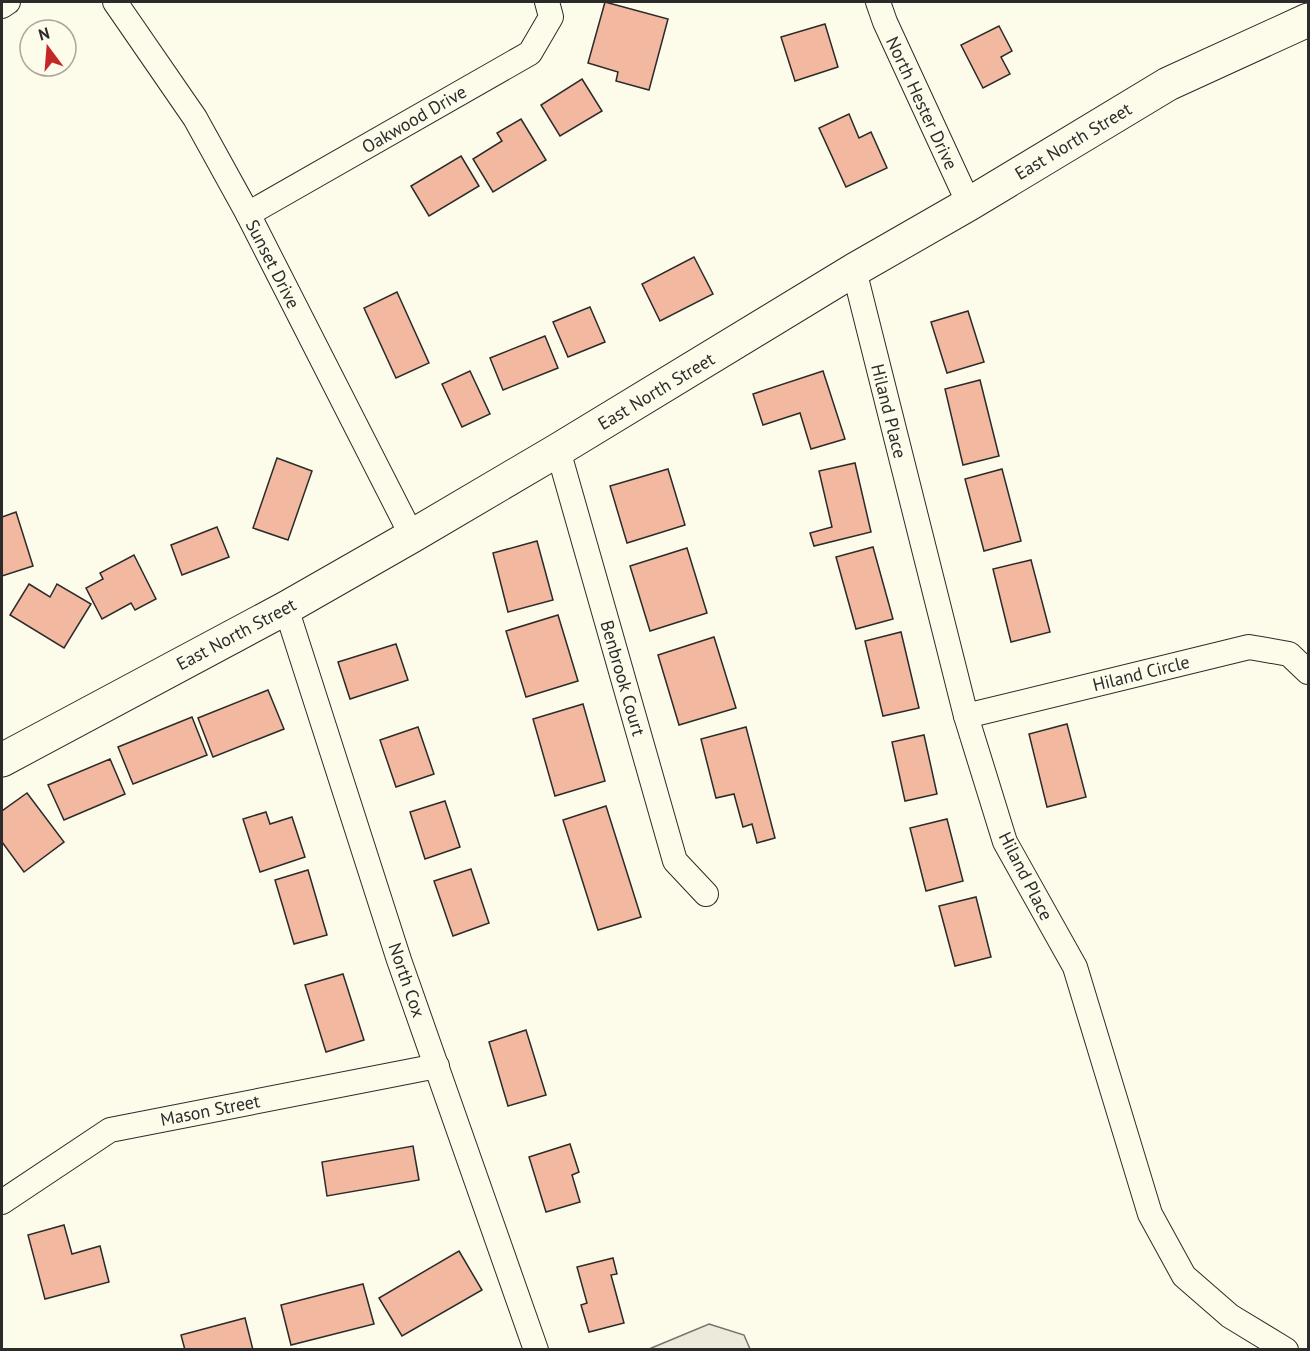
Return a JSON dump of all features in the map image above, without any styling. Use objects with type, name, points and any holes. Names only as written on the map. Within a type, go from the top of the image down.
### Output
[{"type":"street","points":[[2,6],[8,2]]},
{"type":"street","name":"Sunset Drive","points":[[115,2],[195,118],[248,214],[412,536]]},
{"type":"street","name":"Oakwood Drive","points":[[248,214],[530,53],[551,17],[547,2]]},
{"type":"street","name":"North Hester Drive","points":[[878,2],[885,22],[969,204]]},
{"type":"street","name":"East North Street","points":[[2,757],[286,608],[412,536],[1168,84],[1308,20]]},
{"type":"street","name":"Hiland Place","points":[[854,270],[966,716],[1005,842],[1075,967],[1150,1214],[1184,1276],[1230,1316],[1286,1350]]},
{"type":"street","name":"Benbrook Court","points":[[558,450],[675,861],[706,894]]},
{"type":"street","name":"North Cox","points":[[286,608],[399,960],[536,1350]]},
{"type":"street","name":"Hiland Circle","points":[[966,716],[1249,646],[1289,654],[1308,672]]},
{"type":"street","name":"Mason Street","points":[[2,1202],[110,1130],[437,1066]]},
{"type":"shaded area","points":[[709,1324],[744,1335],[750,1349],[649,1349]]},
{"type":"building","points":[[605,2],[668,19],[649,90],[616,81],[618,72],[588,63]]},
{"type":"building","points":[[825,24],[838,67],[795,81],[781,37]]},
{"type":"building","points":[[999,26],[1012,51],[1001,57],[1010,74],[983,88],[961,45]]},
{"type":"building","points":[[582,79],[602,111],[560,136],[541,105]]},
{"type":"building","points":[[849,114],[859,138],[871,132],[887,168],[846,187],[819,128]]},
{"type":"building","points":[[521,119],[546,160],[493,192],[473,159],[502,141],[497,133]]},
{"type":"building","points":[[461,156],[479,186],[429,216],[411,186]]},
{"type":"building","points":[[694,257],[713,294],[660,321],[642,284]]},
{"type":"building","points":[[397,292],[429,363],[396,378],[364,308]]},
{"type":"building","points":[[590,307],[605,342],[568,357],[553,322]]},
{"type":"building","points":[[968,311],[984,362],[947,373],[931,322]]},
{"type":"building","points":[[545,336],[558,368],[503,390],[490,358]]},
{"type":"building","points":[[470,371],[490,414],[462,427],[442,384]]},
{"type":"building","points":[[823,371],[845,439],[811,449],[800,413],[763,425],[753,394]]},
{"type":"building","points":[[980,380],[999,456],[963,465],[945,389]]},
{"type":"building","points":[[277,458],[312,471],[288,540],[253,528]]},
{"type":"building","points":[[855,463],[871,532],[814,546],[810,533],[832,527],[819,471]]},
{"type":"building","points":[[668,469],[685,525],[627,543],[610,486]]},
{"type":"building","points":[[1002,469],[1021,541],[984,551],[965,479]]},
{"type":"building","points":[[16,512],[33,566],[2,576],[2,517]]},
{"type":"building","points":[[217,527],[229,557],[182,575],[171,545]]},
{"type":"building","points":[[537,541],[553,600],[508,612],[493,553]]},
{"type":"building","points":[[873,547],[893,619],[856,629],[836,557]]},
{"type":"building","points":[[687,548],[707,613],[650,631],[630,566]]},
{"type":"building","points":[[134,555],[156,599],[135,610],[131,603],[102,619],[86,588],[103,579],[100,573]]},
{"type":"building","points":[[1031,560],[1050,632],[1011,642],[993,569]]},
{"type":"building","points":[[29,584],[50,597],[57,584],[91,604],[64,648],[10,615]]},
{"type":"building","points":[[558,615],[578,681],[526,697],[506,631]]},
{"type":"building","points":[[901,632],[919,708],[883,716],[865,641]]},
{"type":"building","points":[[714,637],[736,708],[679,725],[658,655]]},
{"type":"building","points":[[396,644],[408,680],[350,699],[338,662]]},
{"type":"building","points":[[268,690],[284,729],[213,757],[198,718]]},
{"type":"building","points":[[583,704],[605,781],[555,796],[533,719]]},
{"type":"building","points":[[192,717],[207,755],[133,784],[118,747]]},
{"type":"building","points":[[1067,724],[1086,797],[1047,807],[1029,734]]},
{"type":"building","points":[[418,727],[434,774],[396,787],[380,740]]},
{"type":"building","points":[[746,727],[775,838],[757,843],[752,824],[743,827],[734,794],[716,798],[701,739]]},
{"type":"building","points":[[924,735],[937,794],[905,801],[892,742]]},
{"type":"building","points":[[110,759],[125,794],[64,820],[48,785]]},
{"type":"building","points":[[27,793],[64,842],[24,872],[2,842],[2,811]]},
{"type":"building","points":[[445,801],[460,847],[425,859],[410,812]]},
{"type":"building","points":[[606,806],[641,917],[598,930],[563,820]]},
{"type":"building","points":[[266,812],[270,824],[292,817],[305,857],[260,872],[243,819]]},
{"type":"building","points":[[947,819],[963,881],[926,891],[910,828]]},
{"type":"building","points":[[471,869],[489,923],[453,936],[434,881]]},
{"type":"building","points":[[308,870],[327,935],[294,944],[275,880]]},
{"type":"building","points":[[976,897],[991,957],[955,966],[939,906]]},
{"type":"building","points":[[343,974],[364,1040],[326,1052],[305,985]]},
{"type":"building","points":[[526,1030],[546,1095],[508,1106],[489,1042]]},
{"type":"building","points":[[570,1144],[579,1172],[572,1175],[580,1202],[546,1212],[529,1157]]},
{"type":"building","points":[[413,1146],[419,1180],[327,1196],[322,1162]]},
{"type":"building","points":[[64,1225],[72,1254],[100,1246],[109,1282],[45,1299],[28,1235]]},
{"type":"building","points":[[459,1251],[482,1290],[402,1336],[379,1298]]},
{"type":"building","points":[[613,1258],[617,1274],[611,1275],[624,1323],[589,1332],[581,1305],[587,1303],[577,1267]]},
{"type":"building","points":[[363,1284],[374,1324],[291,1345],[281,1305]]},
{"type":"building","points":[[245,1318],[253,1350],[185,1350],[181,1335]]}]
